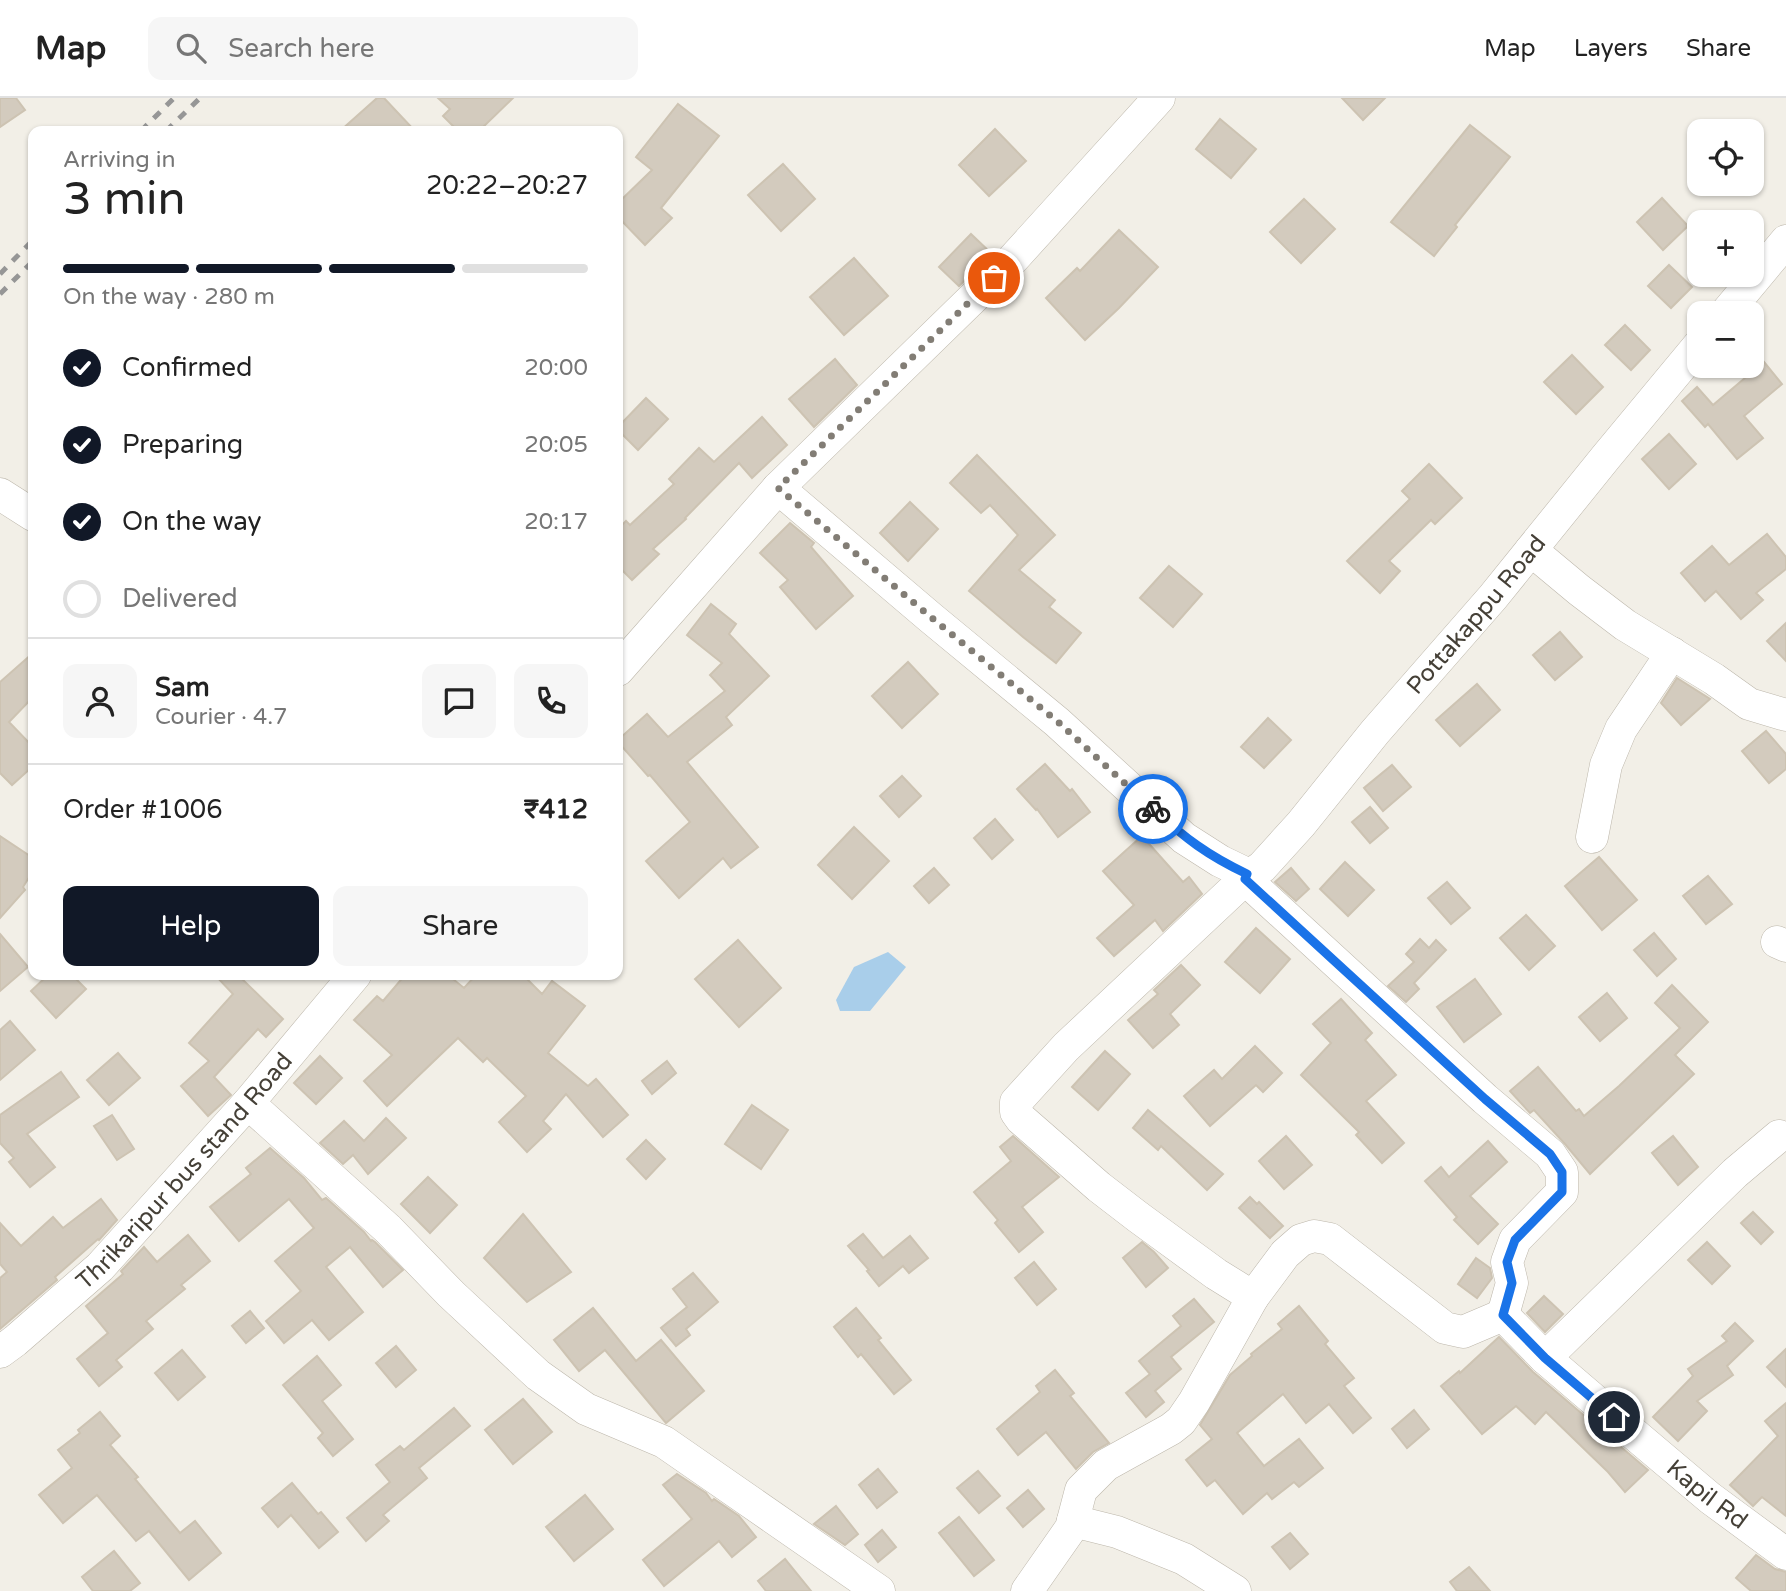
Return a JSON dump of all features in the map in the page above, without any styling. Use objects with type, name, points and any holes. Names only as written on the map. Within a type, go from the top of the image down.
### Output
[{"type":"street","points":[[623,664],[778,488],[1013,259],[1159,98]]},
{"type":"street","points":[[1736,301],[1786,241]]},
{"type":"street","name":"Pottakappu Road","points":[[1253,1297],[1216,1274],[1099,1187],[1021,1119],[1016,1112],[1016,1102],[1066,1047],[1246,876],[1262,867],[1301,824],[1375,732],[1493,597],[1687,359]]},
{"type":"street","points":[[778,488],[1058,722],[1184,838],[1246,876],[1485,1099],[1550,1154],[1562,1172],[1562,1192],[1515,1240],[1507,1262],[1512,1283],[1503,1315],[1463,1332],[1445,1328],[1330,1239],[1314,1236],[1301,1240],[1285,1254],[1253,1297],[1194,1402],[1181,1420],[1171,1429],[1106,1465],[1081,1490],[1071,1528],[1027,1591]]},
{"type":"street","points":[[0,494],[28,512]]},
{"type":"street","points":[[1531,550],[1616,618],[1749,704],[1786,715]]},
{"type":"street","points":[[1592,837],[1606,765],[1621,729],[1672,653]]},
{"type":"street","name":"Thrikaripur bus stand Road","points":[[0,1352],[100,1267],[248,1103],[351,980]]},
{"type":"street","points":[[248,1103],[388,1229],[451,1294],[538,1375],[586,1409],[664,1442],[879,1591]]},
{"type":"street","points":[[1545,1358],[1735,1173],[1779,1136]]},
{"type":"street","name":"Kapil Rd","points":[[1503,1315],[1545,1358],[1710,1497],[1786,1554]]},
{"type":"street","points":[[1073,1521],[1117,1532],[1184,1559],[1235,1591]]},
{"type":"water","points":[[888,952],[906,967],[870,1011],[840,1011],[836,1000],[854,967]]},
{"type":"building","points":[[0,98],[16,98],[25,110],[0,127]]},
{"type":"building","points":[[377,98],[384,98],[410,126],[346,126]]},
{"type":"building","points":[[438,98],[513,98],[484,126],[453,126],[443,116],[450,109]]},
{"type":"building","points":[[1342,98],[1385,98],[1363,120]]},
{"type":"building","points":[[678,104],[719,136],[661,208],[672,218],[645,245],[623,222],[623,198],[652,170],[636,157]]},
{"type":"building","points":[[1220,119],[1256,149],[1231,178],[1196,149]]},
{"type":"building","points":[[1470,125],[1510,157],[1455,225],[1457,227],[1434,256],[1391,222]]},
{"type":"building","points":[[995,129],[1026,161],[989,196],[959,165]]},
{"type":"building","points":[[783,164],[815,199],[781,231],[748,195]]},
{"type":"building","points":[[1662,198],[1687,227],[1663,250],[1637,222]]},
{"type":"building","points":[[1304,199],[1335,229],[1301,263],[1270,232]]},
{"type":"building","points":[[1119,230],[1158,267],[1085,340],[1046,298],[1077,268],[1080,271]]},
{"type":"building","points":[[971,234],[992,254],[959,286],[939,267]]},
{"type":"building","points":[[854,258],[888,296],[844,335],[810,297]]},
{"type":"building","points":[[1669,265],[1687,282],[1687,287],[1692,287],[1671,308],[1648,286]]},
{"type":"building","points":[[1625,325],[1650,350],[1631,370],[1605,345]]},
{"type":"building","points":[[1572,355],[1603,387],[1576,414],[1544,382]]},
{"type":"building","points":[[835,359],[857,385],[814,427],[789,399]]},
{"type":"building","points":[[1764,362],[1782,384],[1744,416],[1763,438],[1737,459],[1708,424],[1705,427],[1682,401],[1697,387],[1713,405],[1745,378],[1764,378]]},
{"type":"building","points":[[646,398],[668,419],[638,450],[623,435],[623,422]]},
{"type":"building","points":[[762,417],[787,445],[752,478],[739,463],[686,519],[653,549],[659,554],[632,580],[623,571],[623,524],[626,521],[630,525],[674,484],[669,479],[699,448],[714,462]]},
{"type":"building","points":[[1669,434],[1696,464],[1669,489],[1642,459]]},
{"type":"building","points":[[977,455],[1055,535],[1019,570],[1055,600],[1049,607],[1081,633],[1056,663],[969,591],[1018,535],[990,505],[981,513],[950,483]]},
{"type":"building","points":[[1429,464],[1462,498],[1435,524],[1431,520],[1389,561],[1400,571],[1380,593],[1347,561],[1410,499],[1402,491]]},
{"type":"building","points":[[910,502],[938,529],[908,561],[880,533]]},
{"type":"building","points":[[790,523],[814,543],[811,547],[853,596],[816,629],[780,587],[788,580],[760,553]]},
{"type":"building","points":[[1767,534],[1786,557],[1786,569],[1756,593],[1763,600],[1741,619],[1716,591],[1705,601],[1681,573],[1712,546],[1729,565]]},
{"type":"building","points":[[1169,566],[1202,594],[1173,627],[1140,598]]},
{"type":"building","points":[[711,604],[736,624],[729,634],[769,676],[726,717],[732,725],[687,762],[758,847],[731,868],[723,858],[679,898],[646,861],[690,822],[623,748],[623,736],[647,714],[668,737],[725,691],[710,675],[722,663],[687,635]]},
{"type":"building","points":[[1786,623],[1786,661],[1767,641]]},
{"type":"building","points":[[1560,632],[1582,657],[1555,680],[1533,655]]},
{"type":"building","points":[[28,657],[28,702],[9,722],[28,742],[28,771],[12,785],[0,773],[0,682]]},
{"type":"building","points":[[908,662],[938,694],[902,728],[872,696]]},
{"type":"building","points":[[1677,678],[1710,699],[1681,725],[1661,703]]},
{"type":"building","points":[[1477,684],[1500,710],[1460,746],[1436,720]]},
{"type":"building","points":[[1268,718],[1291,740],[1264,768],[1241,747]]},
{"type":"building","points":[[1766,731],[1786,754],[1786,769],[1769,783],[1742,751]]},
{"type":"building","points":[[1045,764],[1070,791],[1072,789],[1090,812],[1058,837],[1037,809],[1017,789]]},
{"type":"building","points":[[1392,765],[1411,787],[1383,811],[1364,788]]},
{"type":"building","points":[[902,776],[921,796],[899,817],[880,796]]},
{"type":"building","points":[[1370,807],[1388,828],[1370,843],[1352,822]]},
{"type":"building","points":[[995,819],[1013,840],[992,859],[974,838]]},
{"type":"building","points":[[854,827],[889,861],[852,899],[818,865]]},
{"type":"building","points":[[0,836],[28,855],[28,879],[23,887],[25,890],[0,918]]},
{"type":"building","points":[[1142,836],[1183,882],[1189,877],[1202,894],[1163,931],[1155,920],[1114,956],[1097,938],[1134,905],[1103,871]]},
{"type":"building","points":[[1599,857],[1637,900],[1602,930],[1565,886]]},
{"type":"building","points":[[1345,862],[1374,890],[1348,916],[1320,889]]},
{"type":"building","points":[[934,868],[949,885],[929,903],[914,886]]},
{"type":"building","points":[[1291,868],[1309,889],[1296,901],[1275,882]]},
{"type":"building","points":[[1708,876],[1732,904],[1706,924],[1683,896]]},
{"type":"building","points":[[1447,882],[1470,908],[1451,924],[1428,898]]},
{"type":"building","points":[[1526,915],[1555,946],[1529,970],[1500,938]]},
{"type":"building","points":[[1256,928],[1290,959],[1260,993],[1225,962]]},
{"type":"building","points":[[1654,933],[1676,959],[1657,976],[1634,950]]},
{"type":"building","points":[[0,934],[28,967],[0,991]]},
{"type":"building","points":[[1420,939],[1429,948],[1436,940],[1446,950],[1414,983],[1419,989],[1406,1002],[1388,986],[1414,962],[1406,954]]},
{"type":"building","points":[[738,940],[781,988],[739,1027],[695,979]]},
{"type":"building","points":[[1181,965],[1200,985],[1170,1014],[1179,1025],[1153,1048],[1128,1020],[1158,994],[1154,990]]},
{"type":"building","points":[[1475,979],[1501,1014],[1464,1042],[1437,1007]]},
{"type":"building","points":[[43,980],[77,980],[86,989],[56,1018],[31,991]]},
{"type":"building","points":[[220,980],[243,980],[283,1019],[266,1037],[258,1029],[214,1077],[231,1095],[208,1116],[181,1086],[209,1061],[189,1043],[233,994]]},
{"type":"building","points":[[401,980],[454,980],[464,988],[471,980],[528,980],[542,994],[552,981],[585,1006],[548,1053],[588,1086],[596,1079],[628,1115],[603,1137],[566,1094],[543,1121],[551,1129],[527,1152],[499,1122],[526,1096],[487,1058],[483,1062],[458,1038],[387,1106],[364,1081],[392,1055],[354,1020],[377,996],[383,1001]]},
{"type":"building","points":[[1672,985],[1708,1022],[1675,1055],[1694,1074],[1590,1174],[1534,1110],[1530,1113],[1510,1091],[1538,1067],[1576,1111],[1579,1109],[1584,1116],[1680,1028],[1655,1003]]},
{"type":"building","points":[[1607,993],[1627,1018],[1600,1041],[1579,1017]]},
{"type":"building","points":[[1341,999],[1372,1033],[1365,1040],[1396,1075],[1366,1101],[1404,1143],[1382,1163],[1356,1135],[1359,1132],[1301,1075],[1331,1043],[1313,1024]]},
{"type":"building","points":[[10,1021],[35,1050],[0,1080],[0,1030]]},
{"type":"building","points":[[1255,1046],[1282,1073],[1263,1092],[1256,1085],[1210,1126],[1184,1096],[1214,1070],[1222,1079]]},
{"type":"building","points":[[1105,1051],[1130,1074],[1098,1110],[1072,1087]]},
{"type":"building","points":[[118,1053],[140,1078],[109,1105],[87,1080]]},
{"type":"building","points":[[320,1056],[342,1078],[316,1104],[294,1083]]},
{"type":"building","points":[[667,1061],[676,1073],[652,1094],[642,1081]]},
{"type":"building","points":[[61,1072],[79,1097],[27,1134],[55,1167],[30,1187],[9,1162],[14,1158],[0,1143],[0,1115]]},
{"type":"building","points":[[752,1105],[788,1130],[761,1169],[725,1144]]},
{"type":"building","points":[[1148,1110],[1223,1174],[1207,1190],[1161,1146],[1158,1150],[1133,1128]]},
{"type":"building","points":[[112,1115],[134,1149],[117,1160],[94,1126]]},
{"type":"building","points":[[386,1118],[406,1138],[368,1174],[353,1155],[343,1164],[320,1143],[344,1121],[364,1141]]},
{"type":"building","points":[[1013,1136],[1059,1177],[1022,1207],[1043,1232],[1019,1252],[995,1223],[998,1220],[974,1192],[1011,1161],[1000,1147]]},
{"type":"building","points":[[1286,1136],[1312,1165],[1284,1189],[1259,1161]]},
{"type":"building","points":[[1673,1136],[1698,1167],[1678,1185],[1652,1153]]},
{"type":"building","points":[[646,1140],[665,1159],[646,1179],[627,1159]]},
{"type":"building","points":[[1488,1141],[1507,1162],[1470,1196],[1498,1224],[1478,1244],[1454,1220],[1457,1217],[1425,1181],[1441,1167],[1449,1177]]},
{"type":"building","points":[[270,1148],[304,1178],[322,1200],[326,1198],[403,1270],[383,1287],[350,1247],[326,1267],[363,1312],[329,1340],[312,1320],[284,1343],[266,1321],[301,1291],[275,1261],[314,1228],[289,1199],[239,1241],[210,1207],[251,1174],[246,1168]]},
{"type":"building","points":[[428,1177],[457,1205],[430,1233],[401,1204]]},
{"type":"building","points":[[1250,1197],[1257,1204],[1259,1202],[1283,1226],[1270,1238],[1239,1208]]},
{"type":"building","points":[[101,1199],[117,1220],[99,1240],[55,1277],[57,1280],[0,1329],[0,1278],[7,1272],[0,1264],[0,1223],[21,1246],[53,1217],[63,1228]]},
{"type":"building","points":[[1753,1212],[1773,1232],[1761,1244],[1741,1223]]},
{"type":"building","points":[[523,1214],[571,1272],[527,1302],[484,1258]]},
{"type":"building","points":[[863,1234],[883,1258],[910,1236],[928,1258],[909,1273],[903,1266],[879,1286],[848,1246]]},
{"type":"building","points":[[188,1235],[210,1261],[181,1285],[185,1289],[146,1321],[153,1329],[116,1360],[122,1367],[99,1386],[77,1359],[108,1333],[86,1306],[123,1274],[121,1271],[144,1247],[157,1262]]},
{"type":"building","points":[[1142,1242],[1168,1268],[1146,1287],[1123,1258]]},
{"type":"building","points":[[1707,1242],[1730,1266],[1712,1284],[1688,1260]]},
{"type":"building","points":[[1476,1258],[1490,1268],[1492,1278],[1477,1298],[1458,1284]]},
{"type":"building","points":[[1034,1262],[1056,1289],[1037,1305],[1015,1278]]},
{"type":"building","points":[[693,1273],[718,1302],[686,1329],[690,1335],[676,1346],[661,1328],[687,1307],[673,1289]]},
{"type":"building","points":[[1544,1296],[1563,1314],[1545,1332],[1527,1313]]},
{"type":"building","points":[[1194,1299],[1214,1322],[1171,1357],[1181,1369],[1155,1391],[1164,1402],[1146,1417],[1126,1393],[1150,1374],[1139,1361],[1181,1326],[1173,1316]]},
{"type":"building","points":[[1299,1306],[1328,1341],[1325,1344],[1354,1378],[1344,1386],[1371,1418],[1353,1433],[1329,1404],[1306,1423],[1283,1394],[1237,1433],[1264,1466],[1299,1439],[1323,1468],[1299,1487],[1294,1482],[1272,1499],[1267,1493],[1243,1514],[1215,1480],[1207,1486],[1186,1460],[1212,1439],[1200,1425],[1230,1375],[1282,1329],[1278,1324]]},
{"type":"building","points":[[593,1308],[636,1361],[661,1340],[704,1391],[666,1423],[605,1350],[579,1371],[554,1340]]},
{"type":"building","points":[[856,1308],[911,1380],[894,1394],[861,1354],[858,1357],[834,1327]]},
{"type":"building","points":[[250,1311],[264,1328],[246,1343],[232,1326]]},
{"type":"building","points":[[1735,1323],[1753,1341],[1727,1366],[1733,1375],[1697,1401],[1707,1411],[1678,1441],[1653,1417],[1693,1376],[1688,1369],[1727,1341],[1722,1336]]},
{"type":"building","points":[[1499,1337],[1533,1372],[1648,1470],[1625,1492],[1546,1412],[1535,1424],[1516,1406],[1482,1434],[1441,1386],[1459,1371],[1460,1373]]},
{"type":"building","points":[[396,1346],[416,1370],[396,1387],[376,1363]]},
{"type":"building","points":[[1786,1349],[1786,1387],[1767,1367]]},
{"type":"building","points":[[182,1350],[205,1377],[178,1400],[155,1373]]},
{"type":"building","points":[[317,1356],[341,1385],[322,1401],[353,1439],[333,1456],[318,1438],[323,1433],[283,1385]]},
{"type":"building","points":[[1055,1370],[1074,1393],[1070,1396],[1109,1443],[1093,1452],[1076,1469],[1046,1432],[1018,1455],[997,1429],[1040,1392],[1036,1386]]},
{"type":"building","points":[[523,1399],[552,1432],[513,1464],[485,1430]]},
{"type":"building","points":[[1786,1403],[1786,1516],[1762,1497],[1753,1506],[1730,1485],[1778,1436],[1765,1421]]},
{"type":"building","points":[[454,1408],[470,1426],[419,1468],[427,1478],[383,1515],[389,1521],[366,1541],[347,1518],[390,1482],[376,1465],[400,1446],[404,1450]]},
{"type":"building","points":[[1414,1410],[1429,1429],[1407,1448],[1392,1429]]},
{"type":"building","points":[[100,1412],[120,1436],[110,1445],[180,1533],[195,1521],[221,1553],[189,1580],[149,1531],[136,1541],[97,1495],[63,1523],[39,1495],[72,1468],[58,1450],[80,1433],[78,1430]]},
{"type":"building","points":[[878,1469],[897,1492],[877,1508],[859,1485]]},
{"type":"building","points":[[978,1471],[1000,1496],[979,1513],[957,1488]]},
{"type":"building","points":[[677,1474],[706,1493],[712,1501],[714,1499],[739,1516],[756,1537],[732,1557],[719,1541],[664,1586],[643,1560],[692,1519],[663,1485]]},
{"type":"building","points":[[292,1483],[318,1514],[321,1512],[338,1532],[319,1548],[291,1515],[278,1527],[262,1508]]},
{"type":"building","points":[[1028,1490],[1044,1509],[1023,1527],[1007,1508]]},
{"type":"building","points":[[585,1495],[613,1529],[574,1561],[546,1527]]},
{"type":"building","points":[[836,1506],[858,1534],[845,1545],[814,1524]]},
{"type":"building","points":[[959,1517],[994,1560],[974,1576],[939,1533]]},
{"type":"building","points":[[882,1530],[896,1547],[878,1562],[865,1545]]},
{"type":"building","points":[[1290,1533],[1308,1554],[1290,1569],[1272,1547]]},
{"type":"building","points":[[114,1551],[140,1583],[130,1591],[93,1591],[82,1577]]},
{"type":"building","points":[[1756,1555],[1775,1569],[1786,1572],[1786,1591],[1751,1591],[1736,1578]]},
{"type":"building","points":[[785,1559],[811,1591],[766,1591],[758,1581]]},
{"type":"building","points":[[1469,1567],[1490,1591],[1457,1591],[1450,1582]]},
{"type":"railway","points":[[146,126],[174,98]]},
{"type":"railway","points":[[171,126],[200,98]]},
{"type":"railway","points":[[0,274],[28,245]]},
{"type":"railway","points":[[0,294],[28,266]]},
{"type":"way so far","points":[[994,278],[778,488],[1058,722],[1153,809]]},
{"type":"route","points":[[1153,809],[1184,838],[1220,861],[1247,874],[1245,879],[1485,1099],[1550,1154],[1562,1172],[1562,1192],[1515,1240],[1507,1262],[1512,1283],[1503,1315],[1545,1358],[1614,1417]]}]
